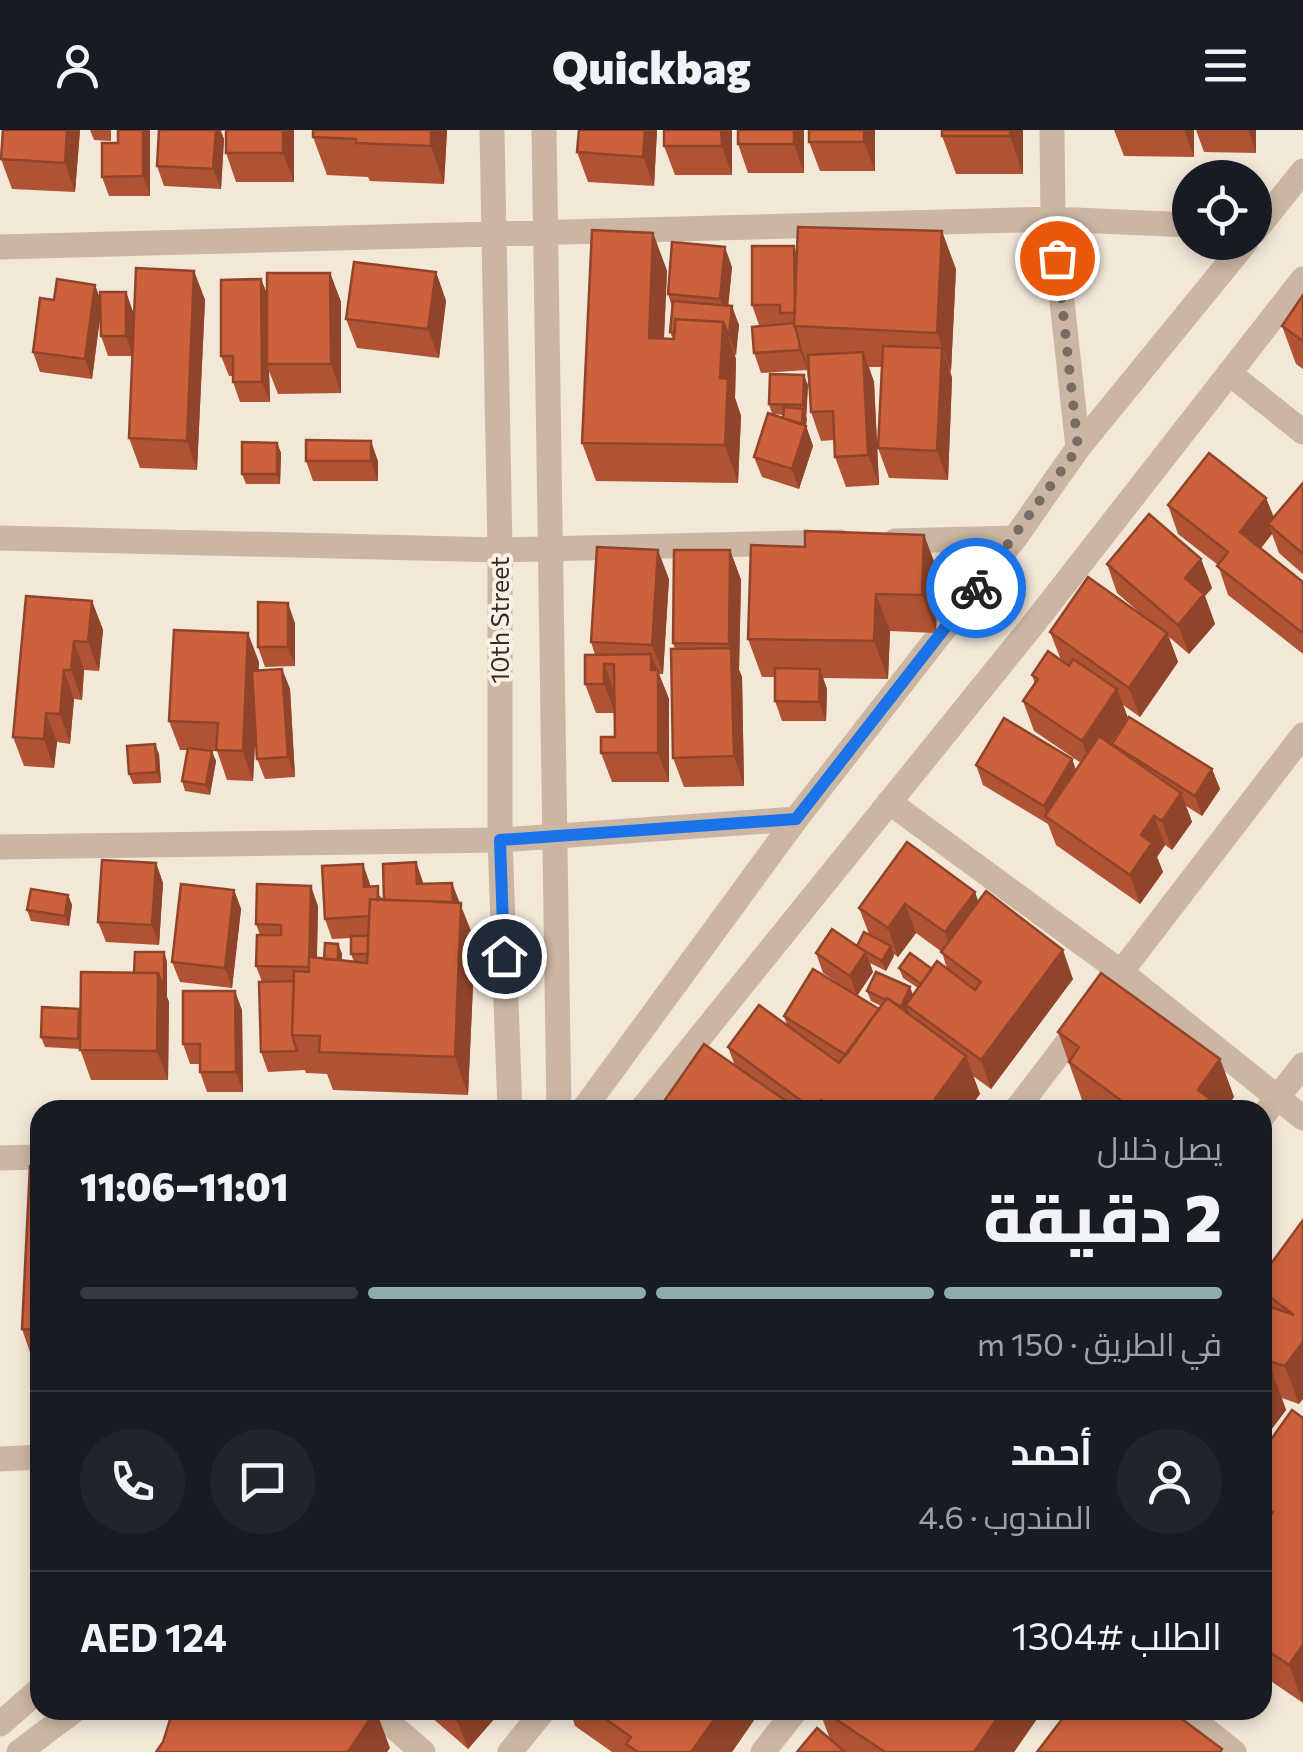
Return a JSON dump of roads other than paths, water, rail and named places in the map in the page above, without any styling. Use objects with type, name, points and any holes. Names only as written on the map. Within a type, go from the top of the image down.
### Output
[{"type":"street","name":"10th Street","points":[[492,130],[500,550],[500,840],[510,1100]]},
{"type":"street","name":"10th Street","points":[[544,130],[559,1100]]},
{"type":"street","points":[[1052,130],[1052,219],[1078,448]]},
{"type":"street","points":[[1272,210],[1303,171]]},
{"type":"street","points":[[0,247],[1052,219],[1172,224]]},
{"type":"street","points":[[590,1100],[796,819],[1015,538],[1078,448],[1231,260]]},
{"type":"street","points":[[649,1100],[1036,622],[1303,279]]},
{"type":"street","points":[[1229,373],[1303,432]]},
{"type":"street","points":[[0,538],[550,550],[1015,538]]},
{"type":"street","points":[[1024,1100],[1303,735]]},
{"type":"street","points":[[889,802],[1121,972],[1262,1100]]},
{"type":"street","points":[[0,848],[500,840],[796,819]]},
{"type":"street","points":[[1272,1104],[1303,1065]]},
{"type":"street","points":[[1272,1108],[1303,1118]]},
{"type":"street","points":[[0,1158],[30,1157]]},
{"type":"street","points":[[0,1459],[30,1458]]},
{"type":"street","points":[[0,1724],[30,1698]]},
{"type":"street","points":[[19,1752],[61,1720]]},
{"type":"street","points":[[386,1720],[423,1752]]},
{"type":"street","points":[[510,1752],[536,1720]]},
{"type":"street","points":[[763,1752],[788,1720]]},
{"type":"street","points":[[1194,1720],[1234,1752]]}]
